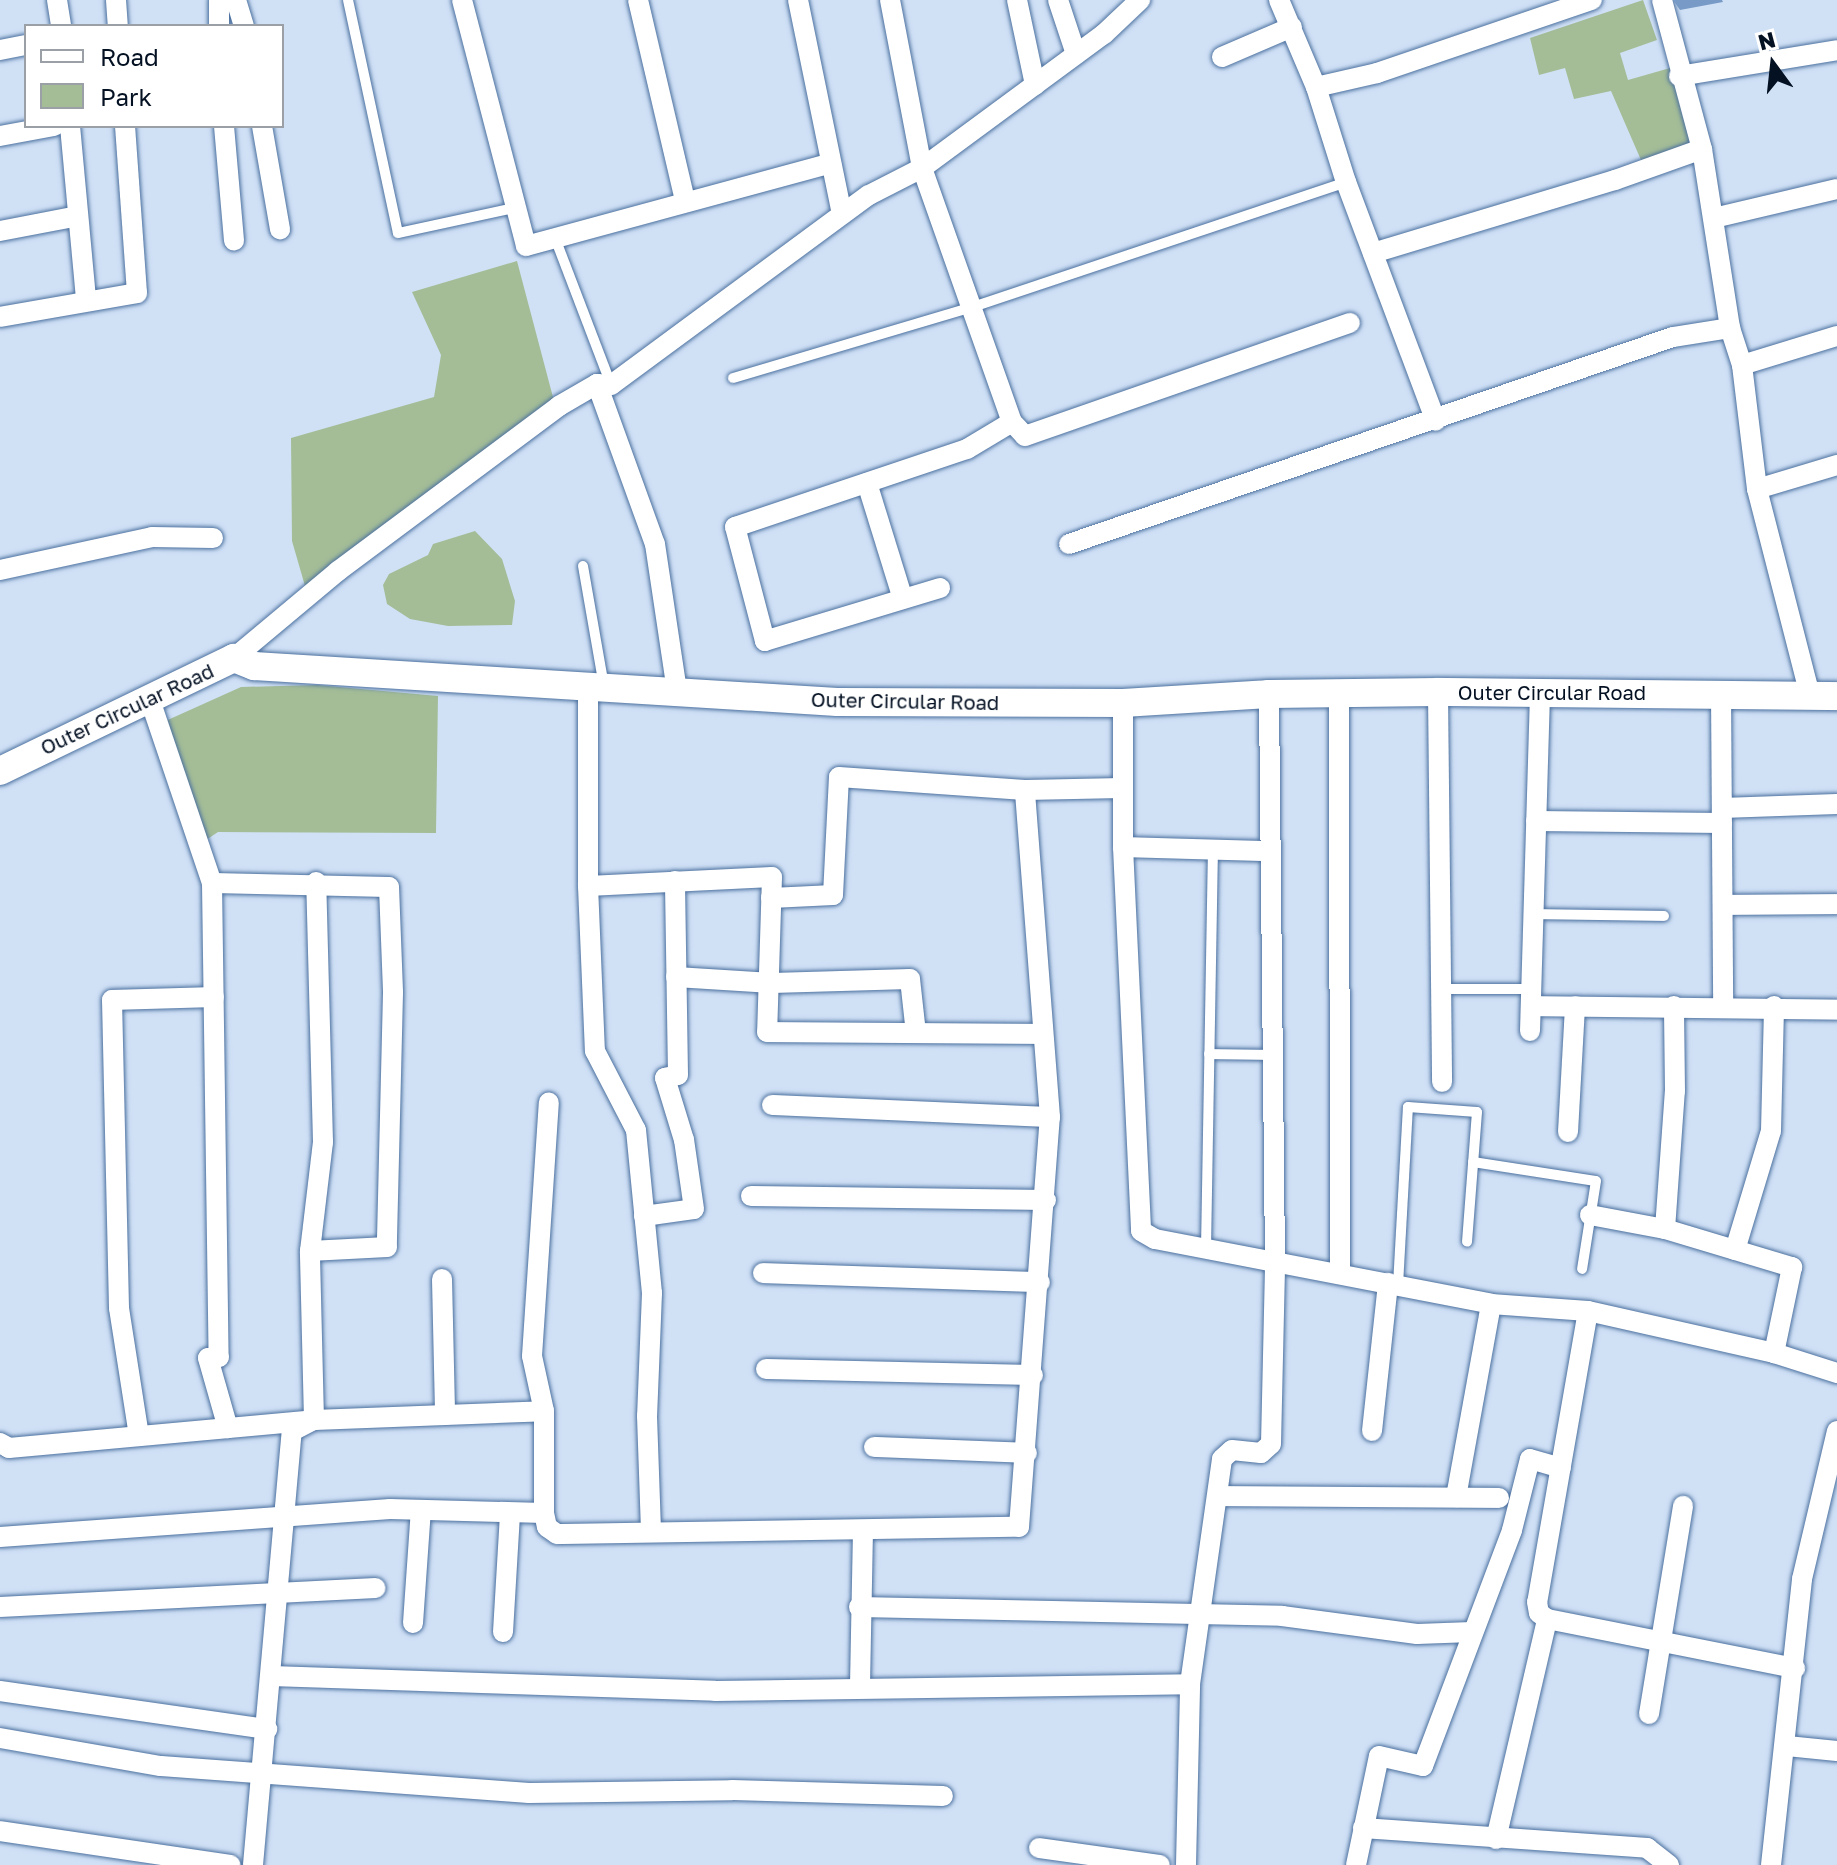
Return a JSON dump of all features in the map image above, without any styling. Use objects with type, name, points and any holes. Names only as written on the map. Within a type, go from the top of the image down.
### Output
[{"type":"main road","name":"Outer Circular Road","points":[[0,771],[234,658],[254,666],[837,702],[1123,703],[1269,694],[1438,692],[1721,692],[1833,701]]},
{"type":"street","points":[[57,0],[61,24]]},
{"type":"street","points":[[116,0],[118,24]]},
{"type":"street","points":[[219,0],[219,24]]},
{"type":"street","points":[[236,0],[243,24]]},
{"type":"street","points":[[462,0],[526,246],[831,163]]},
{"type":"street","points":[[638,0],[685,201]]},
{"type":"street","points":[[798,0],[842,214]]},
{"type":"street","points":[[890,0],[922,168],[1012,422],[1025,436],[1350,323]]},
{"type":"street","points":[[1017,0],[1035,85]]},
{"type":"street","points":[[1058,0],[1076,54]]},
{"type":"street","points":[[234,658],[338,571],[842,214],[922,168],[1076,54],[1140,0]]},
{"type":"street","points":[[1279,0],[1316,87],[1346,182],[1436,421]]},
{"type":"street","points":[[1316,87],[1377,73],[1592,0]]},
{"type":"street","points":[[1662,0],[1679,76],[1702,149],[1730,328],[1742,365],[1757,489],[1808,688],[1833,701]]},
{"type":"street","points":[[1222,57],[1292,27]]},
{"type":"street","points":[[0,50],[24,45]]},
{"type":"street","points":[[1679,76],[1837,50]]},
{"type":"street","points":[[0,136],[43,128]]},
{"type":"street","points":[[70,128],[86,300]]},
{"type":"street","points":[[0,317],[137,293],[125,128]]},
{"type":"street","points":[[224,128],[234,241]]},
{"type":"street","points":[[262,128],[280,229]]},
{"type":"street","points":[[1373,253],[1615,180],[1702,149]]},
{"type":"street","points":[[1714,218],[1837,189]]},
{"type":"street","points":[[0,231],[78,216]]},
{"type":"street","points":[[1069,544],[1436,421],[1673,337],[1730,328]]},
{"type":"street","points":[[1742,365],[1837,336]]},
{"type":"street","points":[[604,384],[655,544],[677,692]]},
{"type":"street","points":[[940,588],[765,641],[735,527],[967,449],[1012,422]]},
{"type":"street","points":[[1757,489],[1837,465]]},
{"type":"street","points":[[867,483],[903,599]]},
{"type":"street","points":[[0,570],[152,537],[213,538]]},
{"type":"street","points":[[596,688],[588,886],[595,1051],[636,1130],[653,1358],[647,1416],[651,1532]]},
{"type":"street","points":[[1438,692],[1442,1082]]},
{"type":"street","points":[[1721,692],[1723,1006]]},
{"type":"street","points":[[1339,693],[1340,1273]]},
{"type":"street","points":[[1530,1031],[1540,693]]},
{"type":"street","points":[[1186,1865],[1190,1684],[1224,1455],[1232,1450],[1261,1453],[1271,1444],[1275,1261],[1269,694]]},
{"type":"street","points":[[149,697],[212,883],[219,1357],[208,1358],[228,1428]]},
{"type":"street","points":[[1123,703],[1123,847],[1132,959],[1137,1214],[1141,1231],[1155,1239],[1491,1304],[1588,1311],[1774,1353],[1837,1373]]},
{"type":"street","points":[[771,898],[833,895],[839,777],[1025,790],[1122,788]]},
{"type":"street","points":[[549,1103],[532,1356],[544,1411],[544,1513],[547,1527],[557,1534],[1019,1527],[1033,1375],[1050,1117],[1041,1034],[1025,790]]},
{"type":"street","points":[[1536,821],[1722,815],[1837,804]]},
{"type":"street","points":[[1123,847],[1270,851]]},
{"type":"street","points":[[588,886],[772,877],[767,1032],[1041,1034]]},
{"type":"street","points":[[644,1216],[694,1209],[684,1140],[665,1078],[678,1075],[675,881]]},
{"type":"street","points":[[212,883],[316,882],[389,887],[393,1009],[387,1247],[310,1251]]},
{"type":"street","points":[[314,1420],[310,1251],[323,1142],[316,882]]},
{"type":"street","points":[[1723,905],[1837,904]]},
{"type":"street","points":[[676,977],[769,983],[910,979],[916,1033]]},
{"type":"street","points":[[139,1436],[119,1308],[112,1000],[214,997]]},
{"type":"street","points":[[1531,998],[1575,1006],[1774,1006],[1837,1010]]},
{"type":"street","points":[[1568,1132],[1575,1006]]},
{"type":"street","points":[[1665,1229],[1675,1091],[1674,1006]]},
{"type":"street","points":[[1735,1250],[1771,1131],[1774,1006]]},
{"type":"street","points":[[772,1105],[1050,1117]]},
{"type":"street","points":[[751,1196],[1046,1200]]},
{"type":"street","points":[[1590,1215],[1665,1229],[1792,1267],[1774,1353]]},
{"type":"street","points":[[763,1273],[1040,1282]]},
{"type":"street","points":[[442,1279],[445,1415]]},
{"type":"street","points":[[1372,1431],[1393,1284]]},
{"type":"street","points":[[1456,1497],[1491,1304]]},
{"type":"street","points":[[1496,1839],[1547,1619],[1537,1602],[1588,1311]]},
{"type":"street","points":[[766,1369],[1033,1375]]},
{"type":"street","points":[[0,1443],[9,1448],[314,1420],[544,1411]]},
{"type":"street","points":[[253,1865],[292,1431],[314,1420]]},
{"type":"street","points":[[1771,1865],[1787,1746],[1802,1579],[1837,1431]]},
{"type":"street","points":[[874,1447],[1027,1453]]},
{"type":"street","points":[[1356,1865],[1379,1756],[1423,1766],[1512,1530],[1530,1459],[1561,1468]]},
{"type":"street","points":[[1220,1496],[1499,1498]]},
{"type":"street","points":[[1649,1714],[1683,1506]]},
{"type":"street","points":[[0,1537],[285,1515],[421,1510],[544,1513]]},
{"type":"street","points":[[413,1623],[421,1510]]},
{"type":"street","points":[[503,1632],[510,1513]]},
{"type":"street","points":[[860,1686],[859,1607],[863,1530]]},
{"type":"street","points":[[0,1607],[376,1588]]},
{"type":"street","points":[[859,1607],[1282,1616],[1417,1634],[1472,1632]]},
{"type":"street","points":[[1547,1619],[1795,1668]]},
{"type":"street","points":[[271,1676],[551,1689],[1190,1684]]},
{"type":"street","points":[[0,1691],[267,1729]]},
{"type":"street","points":[[0,1738],[161,1766],[263,1770],[529,1793],[732,1790],[943,1796]]},
{"type":"street","points":[[1787,1746],[1837,1751]]},
{"type":"street","points":[[1363,1828],[1647,1848],[1669,1865]]},
{"type":"street","points":[[0,1831],[231,1865]]},
{"type":"street","points":[[1039,1848],[1160,1865]]},
{"type":"lane","points":[[348,0],[398,233],[514,208]]},
{"type":"lane","points":[[733,378],[973,307],[1346,182]]},
{"type":"lane","points":[[555,238],[604,384]]},
{"type":"lane","points":[[583,566],[596,688]]},
{"type":"lane","points":[[1206,1248],[1213,849]]},
{"type":"lane","points":[[1534,914],[1664,916]]},
{"type":"lane","points":[[1441,989],[1531,998]]},
{"type":"lane","points":[[1209,1054],[1272,1055]]},
{"type":"lane","points":[[1393,1284],[1408,1107],[1477,1112],[1467,1242]]},
{"type":"lane","points":[[1473,1162],[1596,1181],[1582,1269]]},
{"type":"green space","points":[[1643,0],[1657,40],[1620,53],[1628,80],[1670,68],[1694,144],[1641,160],[1611,91],[1574,99],[1565,68],[1539,75],[1530,38]]},
{"type":"green space","points":[[517,261],[554,401],[305,586],[292,541],[291,438],[434,397],[441,355],[412,292]]},
{"type":"green space","points":[[475,531],[502,559],[515,601],[512,625],[448,626],[410,619],[387,604],[383,585],[389,574],[428,555],[433,544]]},
{"type":"green space","points":[[317,685],[438,696],[436,833],[218,832],[200,844],[161,723],[241,687]]}]
